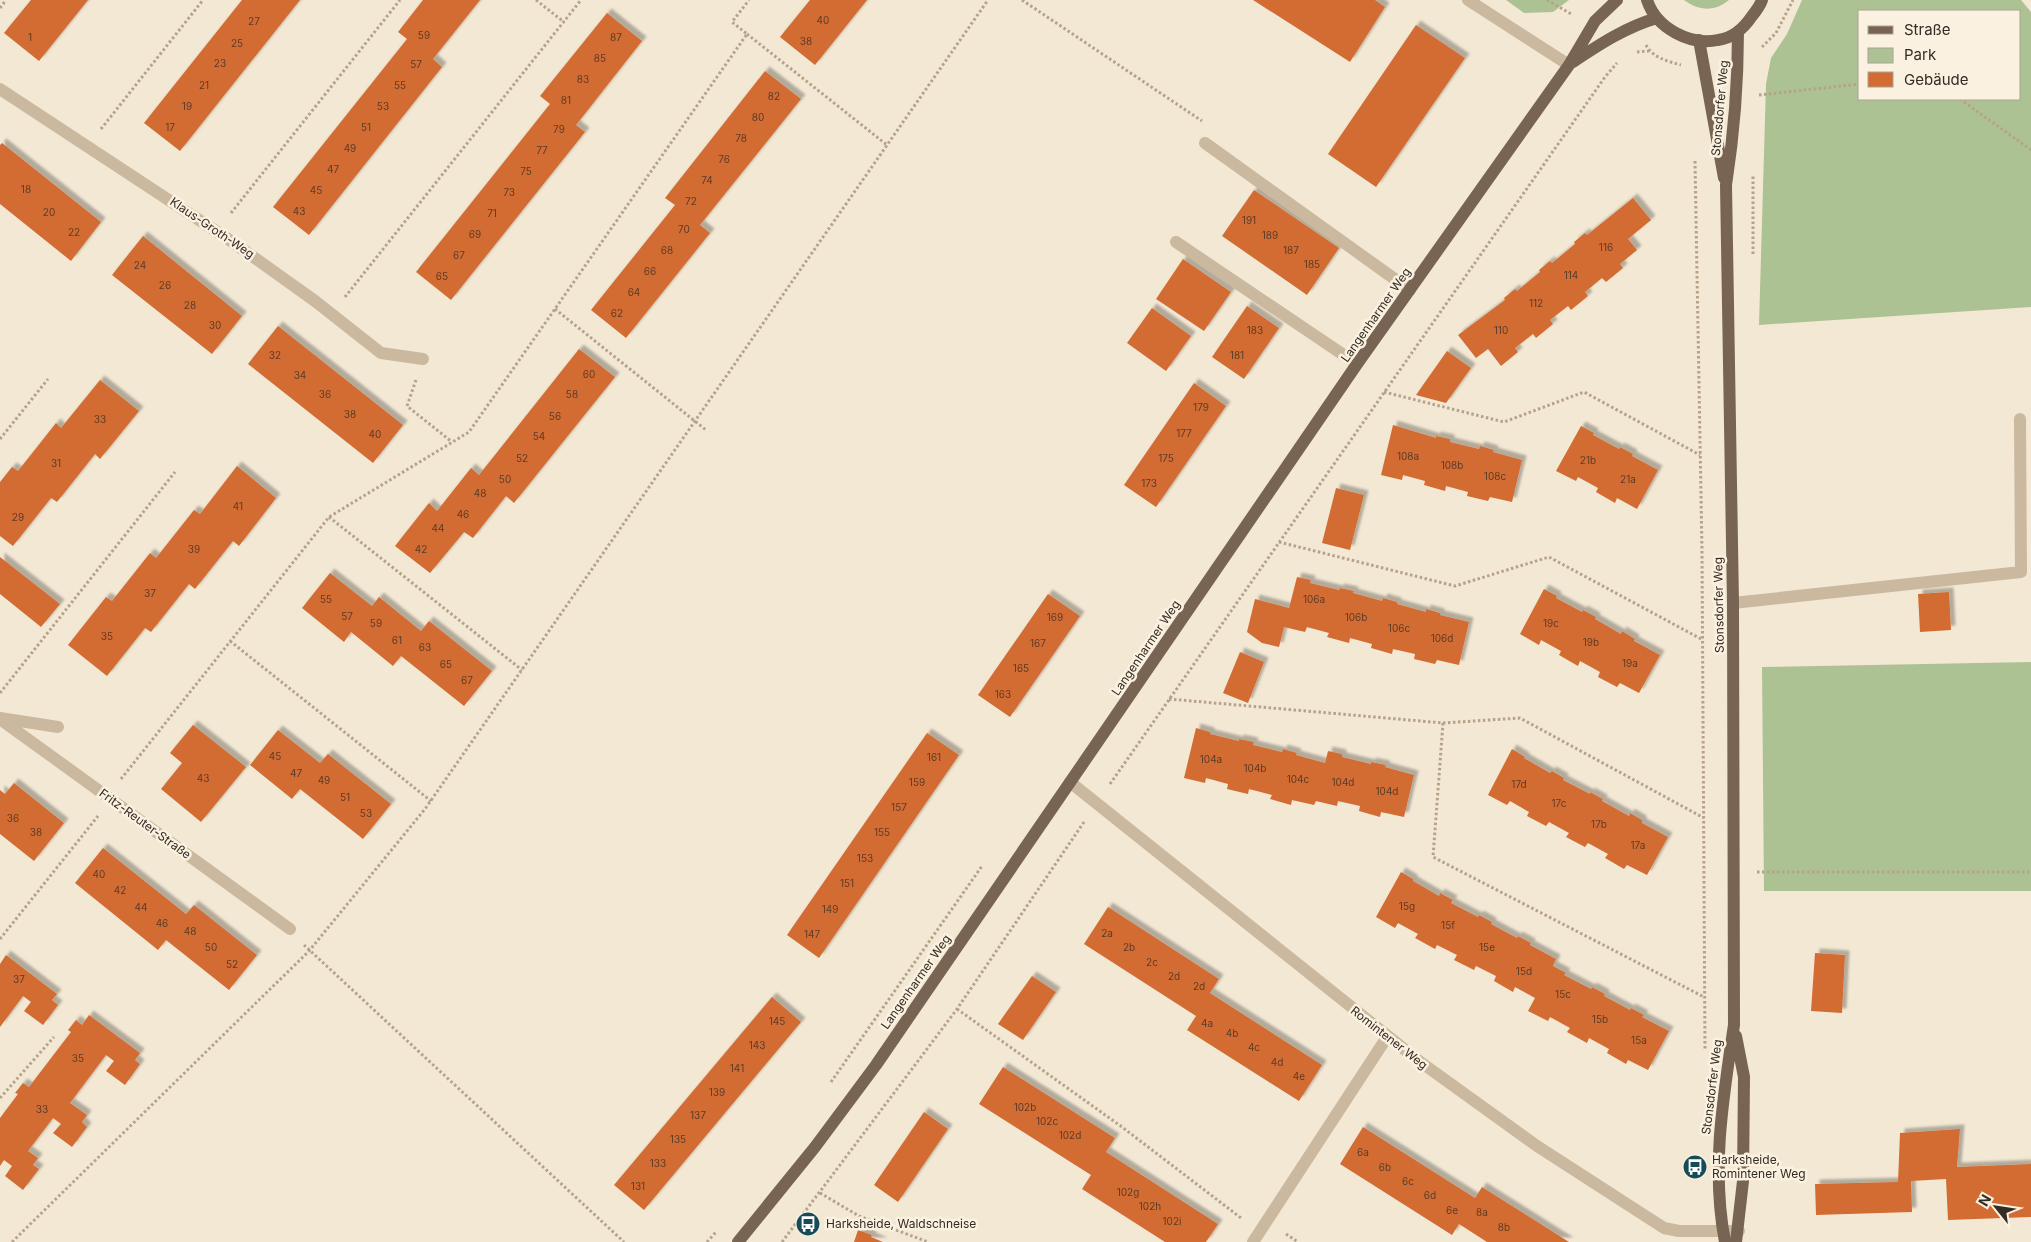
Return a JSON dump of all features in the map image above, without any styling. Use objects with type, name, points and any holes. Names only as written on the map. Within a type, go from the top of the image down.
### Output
[{"type":"main road","name":"Langenharmer Weg","points":[[738,1242],[861,1086],[1357,364],[1569,64],[1595,20],[1617,0]]},
{"type":"main road","points":[[1647,0],[1657,18],[1669,29],[1688,38],[1699,40],[1720,40],[1738,32],[1760,6],[1762,0]]},
{"type":"main road","name":"Langenharmer Weg","points":[[1569,64],[1636,24],[1657,18]]},
{"type":"main road","name":"Stonsdorfer Weg","points":[[1726,186],[1733,144],[1738,66],[1738,32]]},
{"type":"main road","name":"Stonsdorfer Weg","points":[[1699,40],[1726,186],[1733,603],[1734,1025],[1725,1082],[1717,1163],[1724,1237]]},
{"type":"main road","name":"Stonsdorfer Weg","points":[[1734,1025],[1744,1077],[1744,1181],[1737,1237]]},
{"type":"street","points":[[1468,0],[1569,64]]},
{"type":"street","name":"Klaus-Groth-Weg","points":[[0,89],[217,231],[332,314],[381,353],[423,360]]},
{"type":"street","points":[[1205,143],[1410,290]]},
{"type":"street","points":[[1176,242],[1357,364]]},
{"type":"street","points":[[1733,603],[2021,572],[2020,419]]},
{"type":"street","name":"Fritz-Reuter-Straße","points":[[0,719],[290,929]]},
{"type":"street","name":"Fritz-Reuter-Straße","points":[[0,719],[58,727]]},
{"type":"street","name":"Romintener Weg","points":[[1070,782],[1387,1037],[1521,1135],[1664,1228],[1724,1237],[1737,1237]]},
{"type":"street","points":[[1256,1237],[1387,1037]]},
{"type":"path","points":[[0,8],[6,0]]},
{"type":"path","points":[[87,146],[203,0]]},
{"type":"path","points":[[217,231],[400,0]]},
{"type":"path","points":[[536,0],[564,22]]},
{"type":"path","points":[[332,314],[581,0]]},
{"type":"path","points":[[749,0],[732,22],[887,145]]},
{"type":"path","points":[[12,1242],[309,951],[431,801],[988,0]]},
{"type":"path","points":[[1547,0],[1573,15]]},
{"type":"path","points":[[1758,51],[1776,33],[1793,0]]},
{"type":"path","points":[[0,939],[230,641],[329,517],[469,432],[747,34]]},
{"type":"path","points":[[1630,53],[1649,51]]},
{"type":"path","points":[[782,1242],[957,1009],[1096,803],[1278,542],[1605,76],[1619,61]]},
{"type":"path","points":[[1753,96],[1858,84]]},
{"type":"path","points":[[1961,100],[2031,150]]},
{"type":"path","points":[[1695,157],[1703,640],[1705,1056]]},
{"type":"path","points":[[555,309],[706,430]]},
{"type":"path","points":[[423,360],[407,406],[452,442]]},
{"type":"path","points":[[0,439],[48,379]]},
{"type":"path","points":[[1384,392],[1504,422],[1584,392],[1700,456]]},
{"type":"path","points":[[0,692],[174,472]]},
{"type":"path","points":[[329,517],[522,670]]},
{"type":"path","points":[[1278,542],[1455,586],[1549,556],[1703,640]]},
{"type":"path","points":[[230,641],[431,801]]},
{"type":"path","points":[[1169,699],[1443,723],[1520,718],[1704,818]]},
{"type":"path","points":[[1443,723],[1433,857],[1704,997]]},
{"type":"path","points":[[1734,872],[2031,872]]},
{"type":"path","points":[[290,929],[309,951],[624,1242]]},
{"type":"path","points":[[957,1009],[1122,1127],[1256,1237]]},
{"type":"path","points":[[0,1098],[54,1036]]},
{"type":"path","points":[[820,1193],[860,1216],[928,1242]]},
{"type":"green space","points":[[1506,0],[1569,0],[1553,12],[1524,13]]},
{"type":"green space","points":[[1684,0],[1729,0],[1718,7],[1707,9],[1695,6]]},
{"type":"green space","points":[[1802,0],[2021,0],[2031,12],[2031,307],[1759,325],[1766,84],[1771,58],[1787,34]]},
{"type":"green space","points":[[2031,662],[2031,891],[1764,891],[1762,667]]},
{"type":"building","points":[[31,0],[88,0],[39,61],[4,33]]},
{"type":"building","points":[[242,0],[300,0],[180,151],[144,123]]},
{"type":"building","points":[[423,0],[480,0],[433,59],[442,67],[309,235],[273,207],[407,39],[398,32]]},
{"type":"building","points":[[810,0],[867,0],[815,65],[780,37]]},
{"type":"building","points":[[1253,0],[1375,0],[1385,7],[1350,62]]},
{"type":"building","points":[[607,13],[642,41],[576,125],[585,132],[451,300],[416,272],[550,104],[540,96]]},
{"type":"building","points":[[1416,25],[1465,58],[1376,187],[1328,154]]},
{"type":"building","points":[[765,71],[801,99],[700,225],[710,233],[626,338],[591,310],[675,205],[665,198]]},
{"type":"building","points":[[2,143],[101,222],[71,261],[0,204],[0,145]]},
{"type":"building","points":[[1254,190],[1339,248],[1307,295],[1222,236]]},
{"type":"building","points":[[1633,198],[1651,220],[1628,239],[1637,250],[1620,264],[1623,268],[1606,282],[1602,278],[1585,292],[1588,296],[1571,310],[1568,306],[1550,320],[1553,324],[1536,338],[1533,334],[1515,348],[1518,352],[1501,366],[1488,349],[1476,358],[1458,335],[1505,300],[1504,298],[1515,289],[1517,291],[1550,261],[1552,263],[1585,233],[1587,235]]},
{"type":"building","points":[[143,236],[242,316],[212,354],[112,275]]},
{"type":"building","points":[[1183,259],[1231,292],[1204,331],[1156,299]]},
{"type":"building","points":[[1247,306],[1279,328],[1244,379],[1212,357]]},
{"type":"building","points":[[1152,308],[1191,336],[1166,371],[1127,343]]},
{"type":"building","points":[[278,326],[403,425],[373,463],[248,364]]},
{"type":"building","points":[[579,349],[615,377],[514,503],[506,496],[473,538],[464,532],[430,573],[395,546],[429,503],[437,511],[471,468],[479,475]]},
{"type":"building","points":[[1447,351],[1471,368],[1446,403],[1416,395]]},
{"type":"building","points":[[100,380],[139,411],[100,459],[95,454],[57,502],[51,498],[13,546],[0,536],[0,482],[12,467],[18,471],[56,423],[61,428]]},
{"type":"building","points":[[1194,383],[1226,406],[1156,507],[1124,485]]},
{"type":"building","points":[[1393,425],[1436,438],[1436,436],[1450,439],[1450,442],[1479,449],[1480,446],[1494,450],[1493,452],[1522,460],[1512,502],[1490,497],[1488,501],[1467,496],[1468,492],[1446,486],[1445,491],[1424,485],[1425,481],[1403,475],[1402,480],[1381,475]]},
{"type":"building","points":[[1581,426],[1594,433],[1593,435],[1633,454],[1632,456],[1658,470],[1637,509],[1617,498],[1615,503],[1596,492],[1598,488],[1578,477],[1576,481],[1556,471]]},
{"type":"building","points":[[237,466],[276,498],[239,546],[233,541],[195,589],[189,584],[151,632],[145,628],[107,676],[68,645],[106,597],[112,601],[150,553],[156,558],[194,510],[200,514]]},
{"type":"building","points":[[1336,488],[1364,495],[1350,550],[1322,543]]},
{"type":"building","points":[[0,557],[60,604],[41,627],[0,594]]},
{"type":"building","points":[[330,573],[372,606],[379,597],[421,631],[429,621],[492,671],[464,706],[401,656],[393,666],[351,632],[344,642],[302,608]]},
{"type":"building","points":[[1297,577],[1311,580],[1310,583],[1339,590],[1340,588],[1354,591],[1353,593],[1382,601],[1383,598],[1397,602],[1397,604],[1426,612],[1426,609],[1440,613],[1440,615],[1469,622],[1459,665],[1437,660],[1435,664],[1414,659],[1415,654],[1393,649],[1392,654],[1371,648],[1372,644],[1350,638],[1349,643],[1327,637],[1329,633],[1307,627],[1305,632],[1284,627],[1279,647],[1262,643],[1247,632],[1255,599],[1289,608]]},
{"type":"building","points":[[1544,589],[1582,612],[1583,610],[1596,617],[1595,619],[1621,634],[1622,631],[1635,639],[1634,641],[1660,655],[1639,693],[1620,683],[1617,687],[1598,677],[1600,672],[1580,661],[1578,666],[1559,655],[1561,651],[1541,640],[1539,645],[1520,634]]},
{"type":"building","points":[[1949,592],[1951,630],[1920,632],[1918,594]]},
{"type":"building","points":[[1048,594],[1080,616],[1010,717],[978,695]]},
{"type":"building","points":[[1240,652],[1264,662],[1248,703],[1223,693]]},
{"type":"building","points":[[193,725],[246,767],[201,822],[161,789],[182,763],[170,753]]},
{"type":"building","points":[[1196,728],[1210,732],[1210,734],[1239,741],[1239,739],[1254,742],[1253,745],[1282,752],[1283,749],[1297,753],[1296,755],[1325,763],[1328,751],[1342,754],[1342,757],[1371,764],[1371,762],[1386,765],[1385,767],[1414,775],[1404,817],[1381,812],[1380,817],[1359,811],[1360,806],[1338,801],[1337,806],[1316,801],[1314,805],[1292,800],[1291,805],[1270,799],[1272,795],[1249,789],[1248,794],[1227,789],[1228,784],[1206,778],[1205,783],[1184,778]]},
{"type":"building","points":[[278,730],[320,763],[328,754],[391,804],[363,839],[300,789],[292,799],[250,765]]},
{"type":"building","points":[[927,733],[959,755],[819,958],[787,935]]},
{"type":"building","points":[[1512,749],[1550,773],[1552,771],[1564,778],[1563,780],[1603,799],[1602,801],[1629,816],[1630,813],[1642,820],[1642,823],[1668,837],[1647,875],[1627,865],[1624,869],[1605,858],[1608,854],[1588,843],[1585,847],[1566,837],[1569,833],[1549,822],[1546,826],[1527,816],[1529,812],[1510,801],[1507,805],[1488,795]]},
{"type":"building","points":[[14,783],[64,823],[34,861],[0,834],[0,790],[5,794]]},
{"type":"building","points":[[103,848],[186,914],[194,905],[257,955],[229,990],[166,940],[158,950],[75,883]]},
{"type":"building","points":[[1401,872],[1439,896],[1440,893],[1453,900],[1451,903],[1478,917],[1479,915],[1517,938],[1518,936],[1531,943],[1530,945],[1556,959],[1553,966],[1566,973],[1564,975],[1591,989],[1592,987],[1605,994],[1604,996],[1644,1015],[1642,1017],[1669,1031],[1648,1070],[1628,1060],[1626,1064],[1607,1053],[1609,1049],[1589,1038],[1587,1043],[1567,1032],[1570,1028],[1550,1017],[1548,1021],[1528,1011],[1535,998],[1515,987],[1513,992],[1494,981],[1496,976],[1476,966],[1474,970],[1454,960],[1457,955],[1437,945],[1435,949],[1415,938],[1418,934],[1398,923],[1395,928],[1376,917]]},
{"type":"building","points":[[1108,907],[1219,979],[1210,993],[1322,1065],[1299,1101],[1187,1030],[1196,1016],[1084,944]]},
{"type":"building","points":[[1815,953],[1845,955],[1842,1013],[1811,1011]]},
{"type":"building","points":[[6,955],[57,994],[52,1000],[58,1005],[43,1025],[24,1011],[31,1002],[23,996],[0,1027],[0,964]]},
{"type":"building","points":[[1032,976],[1056,992],[1023,1040],[998,1024]]},
{"type":"building","points":[[772,997],[801,1022],[644,1210],[614,1185]]},
{"type":"building","points":[[89,1015],[140,1053],[135,1060],[140,1064],[125,1085],[106,1071],[114,1061],[106,1055],[70,1103],[87,1115],[82,1122],[87,1127],[72,1147],[53,1133],[61,1124],[53,1118],[28,1151],[38,1158],[33,1165],[39,1169],[23,1190],[5,1176],[12,1166],[4,1160],[0,1166],[0,1118],[18,1094],[15,1093],[23,1083],[29,1087],[71,1032],[68,1030],[76,1020],[82,1025]]},
{"type":"building","points":[[1003,1067],[1115,1138],[1106,1152],[1218,1224],[1206,1242],[1165,1242],[1082,1189],[1091,1175],[979,1104]]},
{"type":"building","points":[[924,1112],[948,1129],[898,1202],[874,1185]]},
{"type":"building","points":[[1363,1127],[1475,1198],[1482,1187],[1569,1242],[1487,1242],[1459,1224],[1452,1235],[1340,1164]]},
{"type":"building","points":[[1960,1129],[1957,1167],[2031,1164],[2031,1217],[1948,1220],[1946,1179],[1911,1181],[1912,1212],[1816,1215],[1815,1184],[1898,1182],[1900,1133]]},
{"type":"building","points":[[858,1230],[872,1235],[871,1237],[883,1242],[854,1242]]},
{"type":"place","name":"Harksheide, Romintener Weg","points":[[1695,1167]]},
{"type":"place","name":"Harksheide, Waldschneise","points":[[808,1224]]}]
